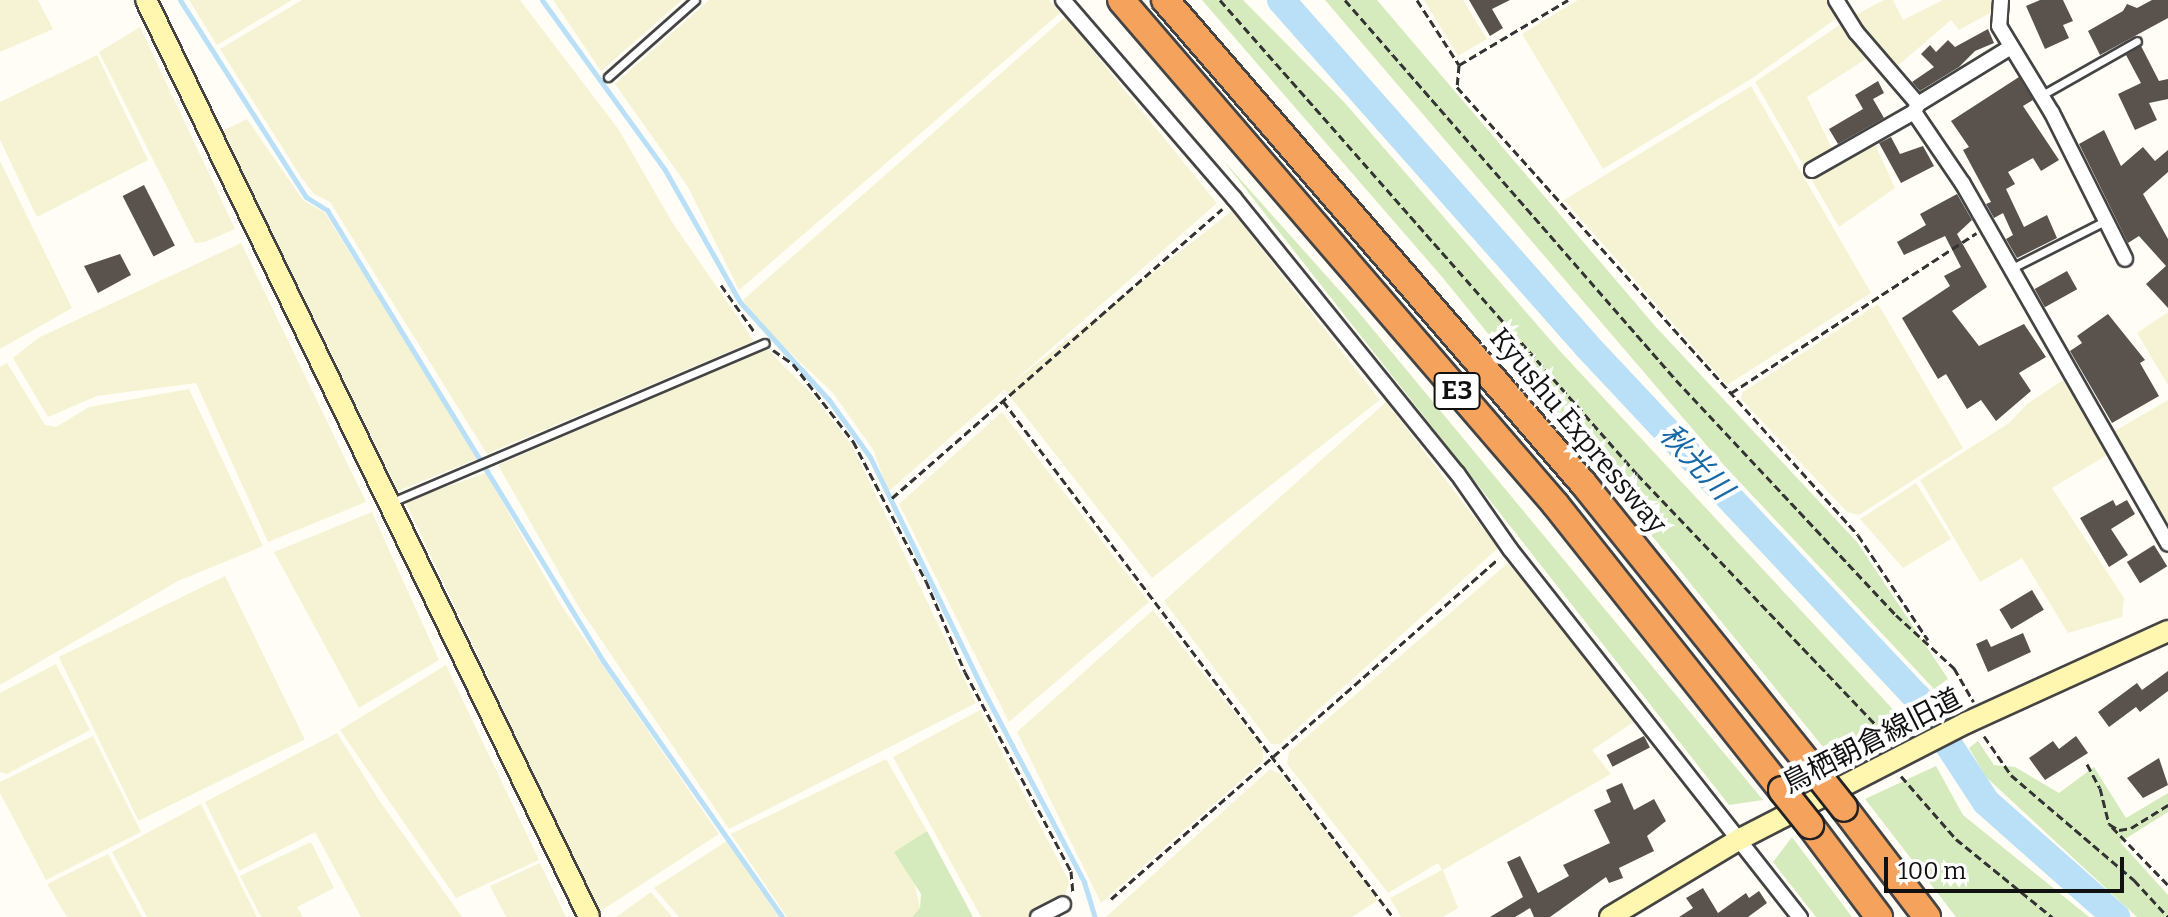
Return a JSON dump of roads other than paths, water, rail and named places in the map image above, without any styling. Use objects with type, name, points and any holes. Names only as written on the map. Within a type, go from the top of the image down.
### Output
[{"type":"highway","name":"E3","points":[[1121,0],[1556,505],[1810,825],[1879,917]]},
{"type":"highway","name":"Kyushu Expressway","points":[[1165,0],[1583,483],[1844,808],[1927,917]]},
{"type":"street","points":[[146,0],[386,504],[589,917]]},
{"type":"street","points":[[1063,0],[1234,198],[1457,473],[1510,549],[1800,917]]},
{"type":"street","points":[[1836,0],[1865,44],[1916,108],[2168,544]]},
{"type":"street","points":[[2001,0],[1999,26],[2040,96],[2125,259]]},
{"type":"street","points":[[1812,170],[2011,47]]},
{"type":"street","name":"鳥栖朝倉線旧道","points":[[1610,917],[1740,839],[1974,719],[2168,631]]},
{"type":"street","points":[[1038,917],[1063,904]]},
{"type":"lane","points":[[608,77],[695,0]]},
{"type":"lane","points":[[2040,96],[2137,41]]},
{"type":"lane","points":[[2007,270],[2103,222]]},
{"type":"lane","points":[[386,504],[764,343]]},
{"type":"waterway","points":[[180,0],[306,197],[327,210],[603,661],[782,917]]},
{"type":"waterway","points":[[542,0],[665,170],[740,302],[829,400],[870,457],[984,692],[1084,882],[1095,917]]},
{"type":"waterway","name":"秋光川","points":[[1281,0],[1586,345],[1918,698],[1986,802],[2116,917]]}]
